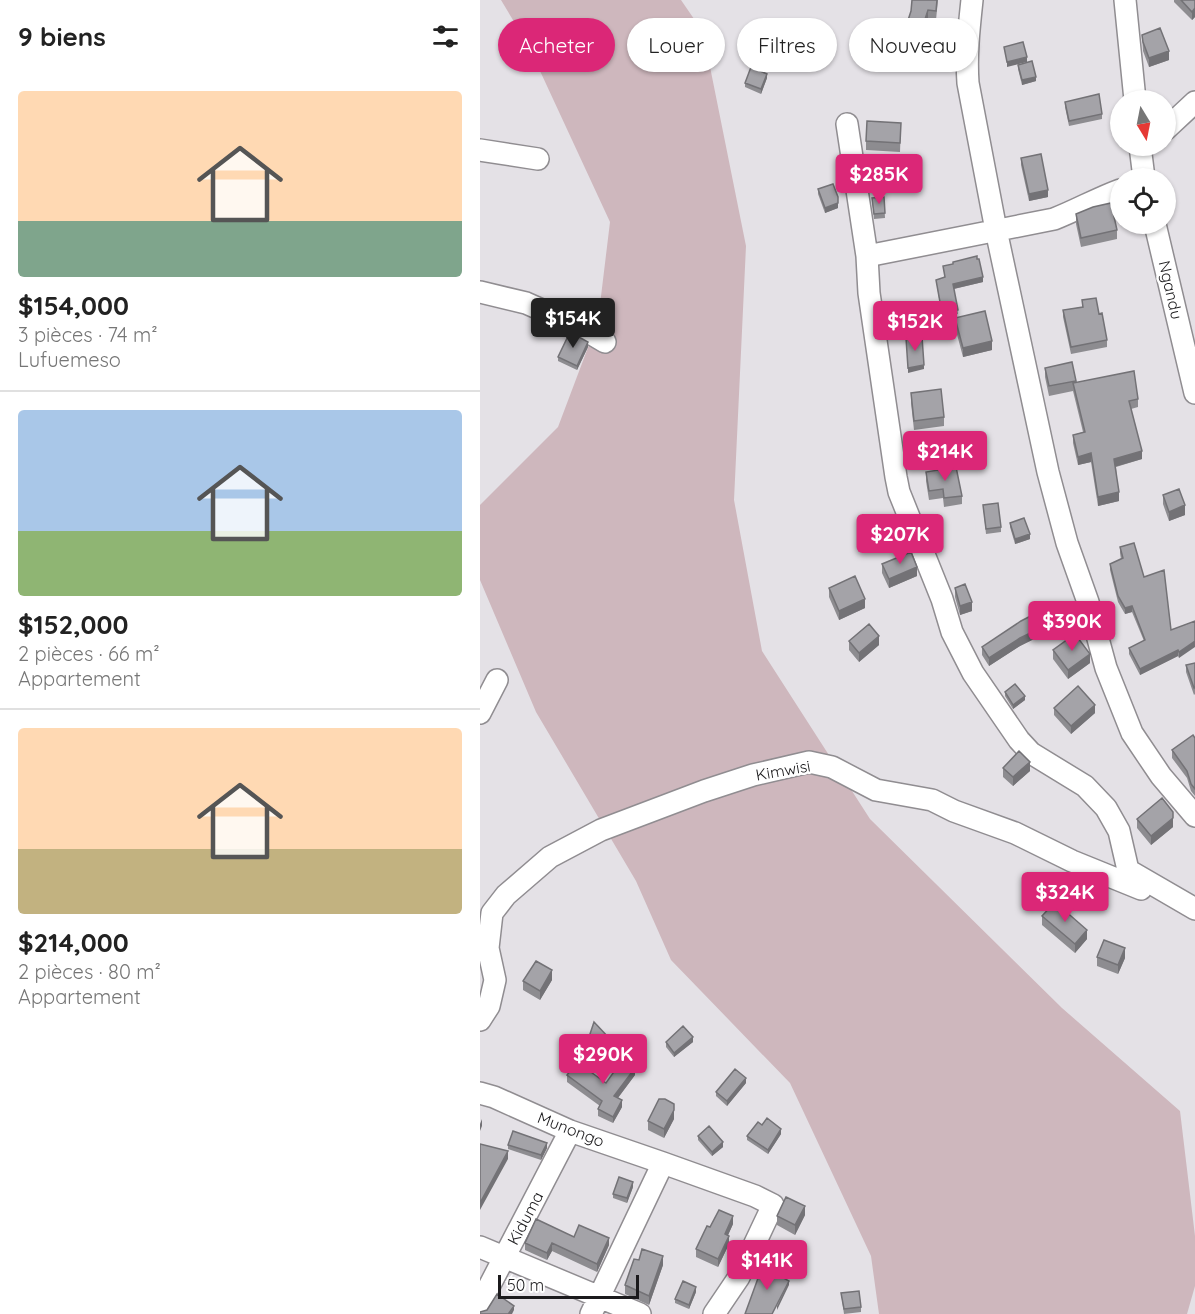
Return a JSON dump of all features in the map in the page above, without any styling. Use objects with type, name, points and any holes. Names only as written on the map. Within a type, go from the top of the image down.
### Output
[{"type":"street","points":[[972,0],[966,59],[968,83],[996,230],[1048,472],[1067,543],[1088,602],[1106,668],[1132,733],[1161,776],[1195,816]]},
{"type":"street","points":[[1125,0],[1134,90]]},
{"type":"street","points":[[1176,120],[1195,102]]},
{"type":"street","points":[[847,124],[867,256],[869,293],[899,492],[942,599],[952,632],[973,673],[1019,740],[1031,753],[1084,786],[1106,808],[1119,831],[1128,870],[1195,910]]},
{"type":"street","points":[[480,150],[538,159]]},
{"type":"street","points":[[867,256],[1054,219],[1110,194]]},
{"type":"street","name":"Ngandu","points":[[1158,234],[1192,366],[1195,393]]},
{"type":"street","points":[[480,292],[526,303],[605,342]]},
{"type":"street","points":[[480,713],[497,680]]},
{"type":"street","name":"Kimwisi","points":[[480,1020],[489,1006],[495,980],[488,948],[492,913],[506,895],[550,857],[600,830],[704,791],[753,775],[809,762],[832,767],[876,790],[932,800],[954,811],[1015,833],[1072,861],[1195,910]]},
{"type":"street","name":"Munongo","points":[[480,1094],[494,1097],[570,1131],[755,1196],[773,1205],[739,1277],[714,1314]]},
{"type":"street","name":"Kiduma","points":[[480,1304],[570,1131]]},
{"type":"street","points":[[594,1305],[663,1163]]},
{"type":"street","points":[[480,1247],[504,1257],[594,1305],[640,1314]]},
{"type":"shaded area","points":[[501,0],[681,0],[693,18],[627,18],[627,72],[711,72],[746,246],[734,500],[762,651],[870,819],[1062,1008],[1180,1111],[1195,1236],[1195,1286],[1187,1314],[879,1314],[871,1256],[790,1083],[671,960],[636,881],[536,712],[480,580],[480,505],[558,427],[598,321],[610,222],[541,72],[615,72],[615,18],[512,18]]},
{"type":"building","points":[[912,0],[937,0],[936,11],[928,10],[925,18],[909,18]]},
{"type":"building","points":[[1181,0],[1195,0],[1195,8],[1192,12]]},
{"type":"building","points":[[1160,28],[1169,51],[1149,58],[1142,35]]},
{"type":"building","points":[[1023,42],[1027,57],[1007,62],[1004,47]]},
{"type":"building","points":[[1032,61],[1036,77],[1022,80],[1018,65]]},
{"type":"building","points":[[749,72],[767,74],[761,89],[745,83]]},
{"type":"building","points":[[1099,94],[1102,114],[1069,121],[1065,102]]},
{"type":"building","points":[[867,121],[901,123],[900,143],[866,141]]},
{"type":"building","points":[[1041,154],[1048,190],[1029,194],[1021,158]]},
{"type":"building","points":[[833,184],[838,203],[825,208],[818,189]]},
{"type":"building","points":[[884,197],[885,213],[874,214],[872,198]]},
{"type":"building","points":[[1110,203],[1110,232],[1081,238],[1076,214]]},
{"type":"building","points":[[977,256],[983,277],[953,284],[958,310],[942,313],[936,280],[945,277],[943,266]]},
{"type":"building","points":[[1096,298],[1099,314],[1102,313],[1107,340],[1071,347],[1063,310],[1083,307],[1082,300]]},
{"type":"building","points":[[985,311],[992,341],[963,348],[955,318]]},
{"type":"building","points":[[570,332],[588,342],[577,366],[558,357]]},
{"type":"building","points":[[922,337],[924,365],[908,368],[906,338]]},
{"type":"building","points":[[1072,362],[1076,381],[1049,386],[1045,368]]},
{"type":"building","points":[[1134,371],[1138,399],[1129,401],[1142,451],[1114,459],[1119,492],[1098,497],[1091,453],[1078,457],[1073,435],[1085,432],[1073,383]]},
{"type":"building","points":[[941,389],[944,417],[914,421],[911,393]]},
{"type":"building","points":[[956,467],[962,496],[944,498],[943,489],[929,491],[926,472]]},
{"type":"building","points":[[1179,489],[1185,505],[1169,512],[1163,495]]},
{"type":"building","points":[[998,503],[1001,527],[986,529],[983,505]]},
{"type":"building","points":[[1024,518],[1030,534],[1015,539],[1010,523]]},
{"type":"building","points":[[1134,543],[1144,577],[1164,570],[1171,630],[1195,621],[1195,641],[1179,652],[1178,650],[1140,669],[1129,648],[1145,640],[1132,606],[1125,608],[1118,596],[1110,564],[1123,558],[1120,547]]},
{"type":"building","points":[[911,552],[917,567],[889,579],[882,564]]},
{"type":"building","points":[[855,576],[865,599],[839,611],[829,588]]},
{"type":"building","points":[[965,584],[972,602],[960,606],[955,588]]},
{"type":"building","points":[[1052,605],[1060,619],[1020,638],[989,658],[982,647],[1021,621]]},
{"type":"building","points":[[869,624],[879,636],[859,653],[849,641]]},
{"type":"building","points":[[1075,634],[1090,654],[1068,670],[1053,650]]},
{"type":"building","points":[[1195,663],[1195,688],[1194,688],[1186,665]]},
{"type":"building","points":[[1015,684],[1025,696],[1013,705],[1005,692]]},
{"type":"building","points":[[1078,686],[1095,705],[1071,726],[1054,708]]},
{"type":"building","points":[[1193,735],[1195,738],[1195,789],[1187,771],[1172,750]]},
{"type":"building","points":[[1019,751],[1030,762],[1013,777],[1003,768]]},
{"type":"building","points":[[1162,798],[1173,812],[1173,818],[1151,836],[1137,819]]},
{"type":"building","points":[[1055,902],[1087,930],[1075,944],[1042,916]]},
{"type":"building","points":[[1104,940],[1125,948],[1118,965],[1097,957]]},
{"type":"building","points":[[536,961],[552,970],[540,991],[523,981]]},
{"type":"building","points":[[594,1022],[609,1038],[605,1049],[587,1043]]},
{"type":"building","points":[[683,1026],[693,1037],[674,1053],[666,1042]]},
{"type":"building","points":[[623,1059],[635,1068],[614,1096],[622,1100],[613,1117],[598,1109],[602,1101],[567,1075],[577,1062],[606,1083]]},
{"type":"building","points":[[735,1069],[746,1078],[727,1101],[716,1092]]},
{"type":"building","points":[[659,1099],[665,1099],[674,1104],[674,1110],[664,1129],[648,1121]]},
{"type":"building","points":[[767,1118],[781,1129],[768,1150],[747,1136],[758,1122],[762,1125]]},
{"type":"building","points":[[709,1126],[723,1142],[712,1152],[698,1136]]},
{"type":"building","points":[[513,1131],[547,1143],[541,1155],[508,1145]]},
{"type":"building","points":[[480,1144],[508,1151],[480,1203]]},
{"type":"building","points":[[619,1177],[633,1182],[627,1198],[613,1194]]},
{"type":"building","points":[[786,1197],[805,1206],[795,1225],[777,1216]]},
{"type":"building","points":[[719,1210],[733,1216],[725,1234],[729,1236],[718,1259],[696,1249],[707,1226],[710,1227]]},
{"type":"building","points":[[536,1219],[574,1237],[579,1225],[609,1238],[597,1264],[552,1243],[547,1253],[525,1243]]},
{"type":"building","points":[[642,1249],[663,1256],[649,1296],[625,1285],[634,1259],[639,1260]]},
{"type":"building","points":[[767,1261],[781,1268],[778,1275],[789,1281],[772,1314],[745,1314],[761,1270]]},
{"type":"building","points":[[683,1281],[696,1287],[689,1305],[675,1299]]},
{"type":"building","points":[[859,1291],[861,1307],[844,1309],[841,1293]]},
{"type":"building","points":[[497,1294],[514,1306],[510,1314],[480,1314],[487,1310]]}]
